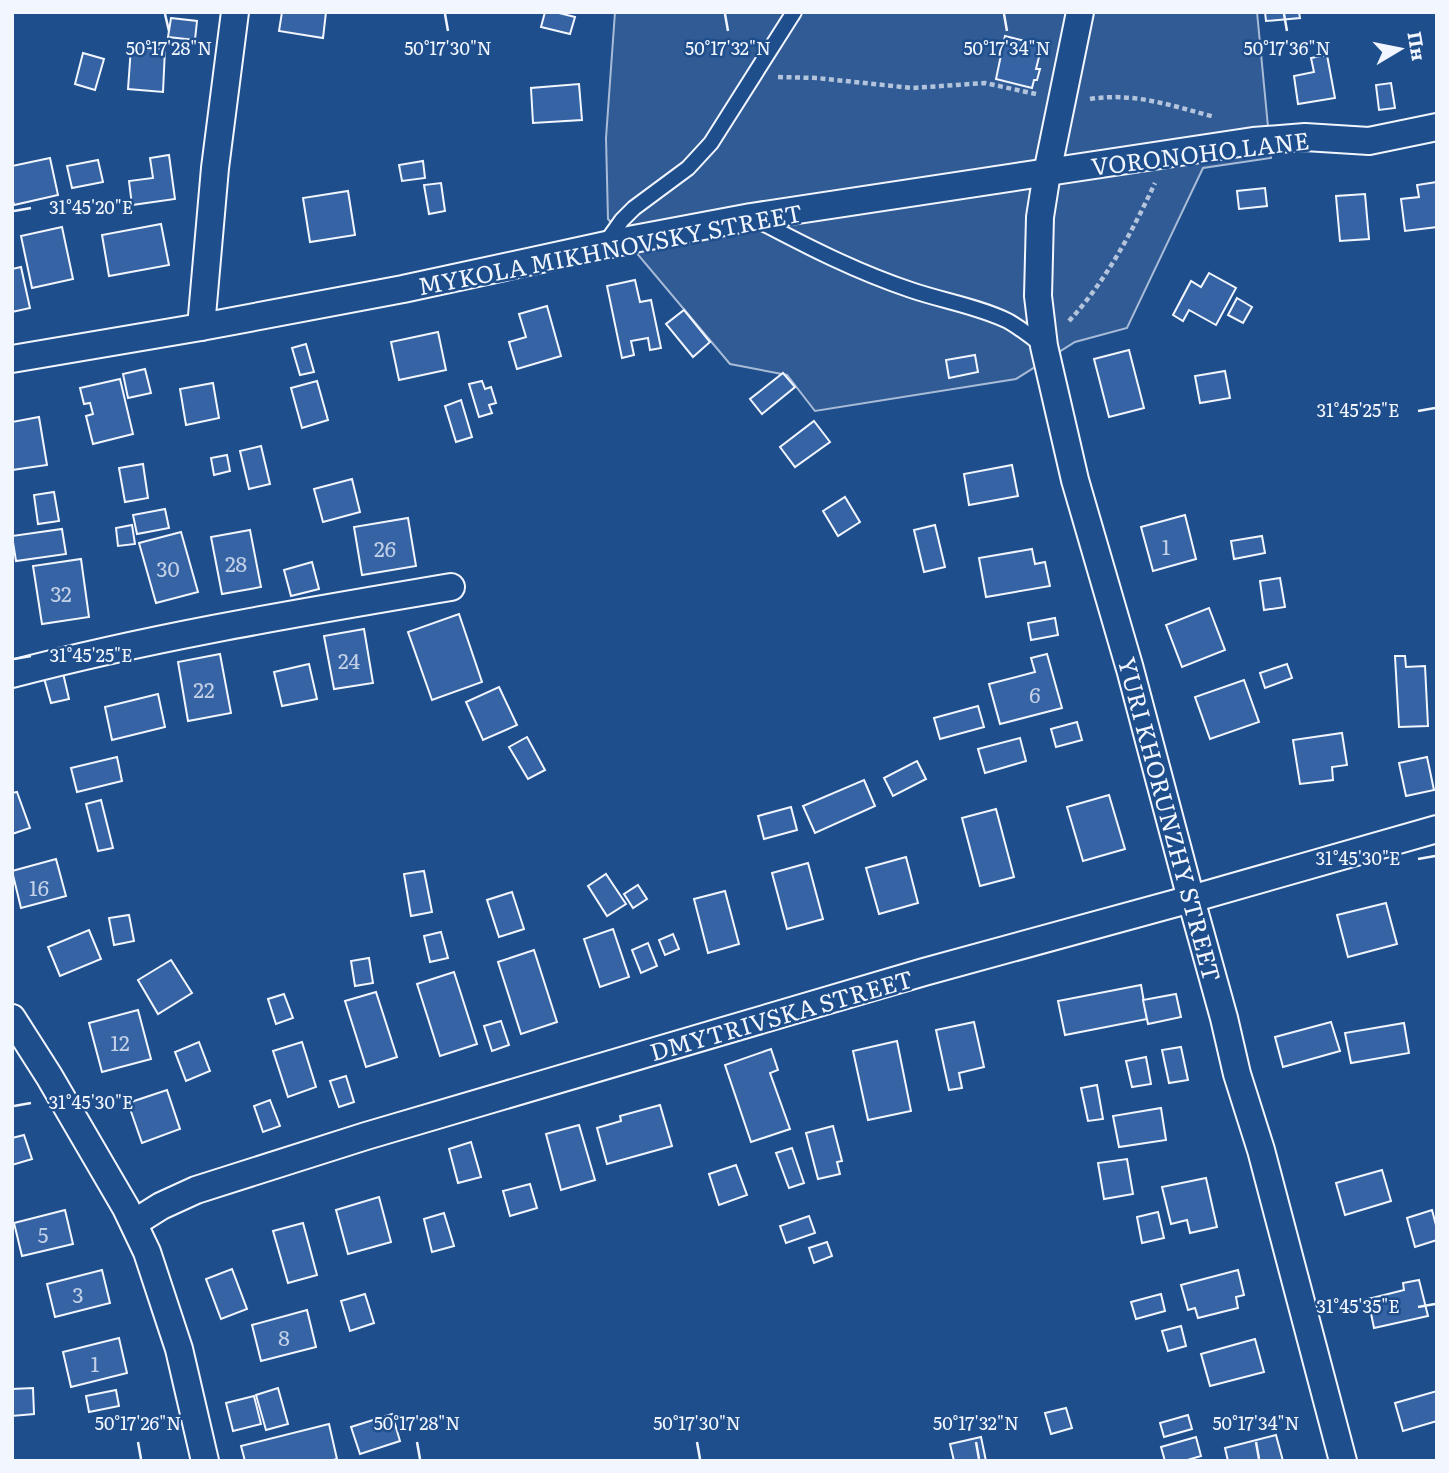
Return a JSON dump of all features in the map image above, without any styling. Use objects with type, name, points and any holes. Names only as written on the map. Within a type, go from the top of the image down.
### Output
[{"type":"street","points":[[201,327],[215,168],[235,12]]},
{"type":"street","points":[[1047,173],[1080,12]]},
{"type":"street","name":"VORONOHO LANE","points":[[1047,173],[1253,141],[1305,137],[1369,141],[1437,127]]},
{"type":"street","name":"MYKOLA MIKHNOVSKY STREET","points":[[12,359],[403,289],[751,217],[1047,173]]},
{"type":"street","name":"YURI KHORUNZHY STREET","points":[[1047,173],[1040,218],[1038,263],[1038,311],[1044,346],[1075,480],[1130,669],[1343,1461]]},
{"type":"street","points":[[12,674],[103,651],[451,587]]},
{"type":"street","name":"DMYTRIVSKA STREET","points":[[134,1223],[161,1206],[196,1190],[340,1144],[924,972],[1437,829]]},
{"type":"street","points":[[12,1018],[49,1076],[134,1223],[154,1272],[179,1349],[205,1461]]},
{"type":"lane","points":[[604,246],[634,208],[688,168],[711,143],[794,12]]},
{"type":"lane","points":[[751,217],[861,272],[1008,322],[1044,346]]},
{"type":"path","points":[[752,78],[789,76],[912,88],[985,83],[1061,100],[1115,96],[1142,98],[1238,124],[1253,141]]},
{"type":"path","points":[[1044,346],[1090,296],[1113,262],[1158,178],[1158,156]]},
{"type":"shaded area","points":[[615,12],[1257,12],[1271,158],[1203,168],[1127,328],[1075,342],[1016,379],[815,411],[787,375],[730,364],[608,219],[606,138]]},
{"type":"building","points":[[282,12],[326,12],[323,38],[279,31]]},
{"type":"building","points":[[545,12],[575,17],[570,34],[541,27]]},
{"type":"building","points":[[1265,12],[1299,12],[1300,18],[1266,21]]},
{"type":"building","points":[[171,18],[197,21],[195,40],[168,37]]},
{"type":"building","points":[[1005,36],[1042,45],[1036,69],[1040,69],[1032,88],[996,79]]},
{"type":"building","points":[[131,47],[165,49],[163,92],[128,89]]},
{"type":"building","points":[[83,53],[104,59],[95,90],[75,84]]},
{"type":"building","points":[[1327,55],[1335,98],[1298,104],[1294,76],[1314,72],[1311,58]]},
{"type":"building","points":[[1391,83],[1395,108],[1379,110],[1376,85]]},
{"type":"building","points":[[579,84],[582,120],[533,123],[531,88]]},
{"type":"building","points":[[169,155],[175,199],[132,205],[129,181],[153,178],[150,158]]},
{"type":"building","points":[[50,158],[58,195],[14,205],[12,166]]},
{"type":"building","points":[[98,160],[103,182],[72,188],[67,166]]},
{"type":"building","points":[[423,161],[425,178],[402,181],[399,165]]},
{"type":"building","points":[[1437,182],[1437,227],[1405,231],[1401,199],[1419,197],[1417,185]]},
{"type":"building","points":[[441,183],[445,211],[429,214],[424,185]]},
{"type":"building","points":[[1265,188],[1267,206],[1239,209],[1237,191]]},
{"type":"building","points":[[348,191],[355,235],[310,242],[303,198]]},
{"type":"building","points":[[1365,194],[1369,239],[1340,241],[1336,196]]},
{"type":"building","points":[[161,224],[169,265],[109,276],[102,235]]},
{"type":"building","points":[[62,227],[73,279],[32,288],[21,236]]},
{"type":"building","points":[[21,267],[30,308],[12,312],[12,269]]},
{"type":"building","points":[[1209,273],[1236,288],[1216,325],[1189,310],[1183,321],[1173,315],[1191,281],[1201,287]]},
{"type":"building","points":[[635,280],[640,302],[651,300],[661,348],[650,350],[648,338],[631,341],[634,355],[622,358],[607,286]]},
{"type":"building","points":[[1237,298],[1252,307],[1243,323],[1228,315]]},
{"type":"building","points":[[547,306],[561,356],[517,369],[509,342],[526,337],[519,314]]},
{"type":"building","points":[[684,310],[710,342],[693,357],[666,324]]},
{"type":"building","points":[[438,332],[446,370],[399,380],[391,342]]},
{"type":"building","points":[[306,344],[314,372],[300,375],[292,348]]},
{"type":"building","points":[[1129,350],[1144,408],[1109,417],[1094,359]]},
{"type":"building","points":[[975,355],[978,372],[949,378],[946,360]]},
{"type":"building","points":[[145,369],[151,393],[128,398],[123,374]]},
{"type":"building","points":[[1225,371],[1230,398],[1200,403],[1195,376]]},
{"type":"building","points":[[783,373],[795,387],[762,414],[750,399]]},
{"type":"building","points":[[120,379],[133,434],[93,444],[86,416],[93,414],[90,403],[84,404],[80,388]]},
{"type":"building","points":[[317,381],[328,420],[302,428],[291,388]]},
{"type":"building","points":[[482,381],[485,389],[491,387],[496,403],[489,405],[492,413],[479,417],[469,384]]},
{"type":"building","points":[[213,383],[219,418],[186,425],[180,389]]},
{"type":"building","points":[[461,400],[472,437],[456,442],[445,406]]},
{"type":"building","points":[[39,417],[47,465],[12,470],[12,422]]},
{"type":"building","points":[[814,421],[830,442],[795,467],[780,447]]},
{"type":"building","points":[[261,446],[270,484],[249,489],[240,451]]},
{"type":"building","points":[[227,455],[230,471],[214,475],[211,458]]},
{"type":"building","points":[[143,464],[148,498],[125,502],[119,468]]},
{"type":"building","points":[[1012,465],[1018,496],[969,505],[964,474]]},
{"type":"building","points":[[352,479],[360,512],[323,522],[314,489]]},
{"type":"building","points":[[54,492],[59,521],[38,524],[34,495]]},
{"type":"building","points":[[845,497],[860,522],[838,536],[823,511]]},
{"type":"building","points":[[165,509],[169,528],[137,534],[133,515]]},
{"type":"building","points":[[1185,515],[1196,559],[1153,571],[1141,527]]},
{"type":"building","points":[[408,518],[416,566],[362,575],[354,527]]},
{"type":"building","points":[[132,525],[135,544],[118,546],[116,528]]},
{"type":"building","points":[[935,525],[945,567],[924,572],[914,530]]},
{"type":"building","points":[[62,529],[66,554],[16,561],[12,536]]},
{"type":"building","points":[[250,530],[261,587],[222,594],[211,537]]},
{"type":"building","points":[[181,532],[198,592],[156,603],[139,543]]},
{"type":"building","points":[[1262,536],[1265,553],[1234,559],[1231,541]]},
{"type":"building","points":[[1032,549],[1035,564],[1045,562],[1050,586],[986,597],[979,558]]},
{"type":"building","points":[[81,559],[89,617],[42,624],[33,566]]},
{"type":"building","points":[[312,562],[319,589],[291,596],[284,570]]},
{"type":"building","points":[[1280,578],[1285,607],[1264,610],[1260,581]]},
{"type":"building","points":[[1209,608],[1225,650],[1182,667],[1166,625]]},
{"type":"building","points":[[459,614],[482,682],[432,700],[408,632]]},
{"type":"building","points":[[1055,618],[1058,635],[1031,640],[1028,623]]},
{"type":"building","points":[[364,629],[373,683],[334,689],[324,636]]},
{"type":"building","points":[[220,654],[231,713],[188,721],[178,662]]},
{"type":"building","points":[[1047,654],[1062,708],[1000,724],[989,684],[1035,672],[1031,658]]},
{"type":"building","points":[[1395,656],[1405,656],[1406,667],[1425,666],[1428,726],[1399,727]]},
{"type":"building","points":[[309,664],[317,699],[282,706],[274,672]]},
{"type":"building","points":[[1287,664],[1292,678],[1265,688],[1260,673]]},
{"type":"building","points":[[63,673],[69,699],[51,703],[44,678]]},
{"type":"building","points":[[1244,680],[1259,722],[1210,739],[1195,697]]},
{"type":"building","points":[[499,687],[517,725],[483,740],[466,702]]},
{"type":"building","points":[[158,694],[165,727],[112,740],[105,707]]},
{"type":"building","points":[[978,706],[984,727],[940,739],[934,718]]},
{"type":"building","points":[[1077,722],[1082,740],[1056,747],[1051,729]]},
{"type":"building","points":[[1342,733],[1347,765],[1332,767],[1333,780],[1300,784],[1293,740]]},
{"type":"building","points":[[527,737],[545,770],[528,779],[509,747]]},
{"type":"building","points":[[1020,738],[1026,761],[985,773],[978,749]]},
{"type":"building","points":[[117,757],[122,781],[77,792],[71,768]]},
{"type":"building","points":[[1427,757],[1434,790],[1406,796],[1399,763]]},
{"type":"building","points":[[917,761],[926,779],[893,796],[884,778]]},
{"type":"building","points":[[864,780],[875,806],[815,833],[803,806]]},
{"type":"building","points":[[17,792],[30,828],[12,834],[12,793]]},
{"type":"building","points":[[1109,795],[1125,849],[1083,861],[1067,807]]},
{"type":"building","points":[[101,800],[113,848],[98,851],[86,804]]},
{"type":"building","points":[[791,807],[797,830],[764,839],[758,816]]},
{"type":"building","points":[[996,809],[1014,877],[980,886],[962,818]]},
{"type":"building","points":[[906,857],[918,903],[879,914],[866,868]]},
{"type":"building","points":[[56,859],[66,896],[21,908],[12,871]]},
{"type":"building","points":[[808,863],[823,919],[787,929],[772,873]]},
{"type":"building","points":[[424,871],[432,912],[411,916],[404,874]]},
{"type":"building","points":[[606,874],[626,904],[607,916],[588,886]]},
{"type":"building","points":[[638,885],[647,899],[633,908],[624,894]]},
{"type":"building","points":[[725,891],[739,944],[708,953],[694,899]]},
{"type":"building","points":[[512,892],[524,929],[499,937],[487,900]]},
{"type":"building","points":[[1386,903],[1397,944],[1348,957],[1337,915]]},
{"type":"building","points":[[129,915],[134,941],[114,945],[109,918]]},
{"type":"building","points":[[613,929],[629,977],[600,987],[584,939]]},
{"type":"building","points":[[89,930],[101,959],[60,976],[48,947]]},
{"type":"building","points":[[441,932],[448,958],[430,962],[424,936]]},
{"type":"building","points":[[673,934],[679,949],[665,955],[659,940]]},
{"type":"building","points":[[648,943],[657,966],[641,973],[632,950]]},
{"type":"building","points":[[534,950],[557,1022],[521,1034],[498,962]]},
{"type":"building","points":[[369,958],[373,983],[355,986],[351,961]]},
{"type":"building","points":[[171,960],[192,993],[158,1014],[138,980]]},
{"type":"building","points":[[454,972],[477,1044],[440,1056],[417,984]]},
{"type":"building","points":[[1141,985],[1147,1019],[1065,1035],[1058,1001]]},
{"type":"building","points":[[376,992],[397,1057],[366,1067],[345,1001]]},
{"type":"building","points":[[284,994],[293,1018],[276,1024],[268,999]]},
{"type":"building","points":[[1176,994],[1181,1017],[1148,1024],[1143,1000]]},
{"type":"building","points":[[138,1010],[151,1059],[102,1072],[89,1023]]},
{"type":"building","points":[[501,1021],[509,1045],[492,1051],[484,1026]]},
{"type":"building","points":[[974,1022],[984,1067],[959,1073],[962,1088],[949,1090],[936,1030]]},
{"type":"building","points":[[1331,1022],[1340,1051],[1283,1067],[1275,1037]]},
{"type":"building","points":[[1404,1023],[1409,1053],[1351,1063],[1345,1033]]},
{"type":"building","points":[[897,1041],[911,1111],[868,1120],[853,1051]]},
{"type":"building","points":[[199,1042],[210,1071],[186,1081],[175,1052]]},
{"type":"building","points":[[302,1042],[316,1087],[288,1097],[273,1051]]},
{"type":"building","points":[[1181,1047],[1188,1080],[1169,1083],[1162,1050]]},
{"type":"building","points":[[771,1049],[778,1070],[770,1073],[790,1129],[751,1142],[725,1065]]},
{"type":"building","points":[[1146,1057],[1151,1084],[1132,1087],[1126,1061]]},
{"type":"building","points":[[346,1076],[354,1102],[339,1107],[330,1081]]},
{"type":"building","points":[[1097,1085],[1103,1119],[1088,1121],[1081,1088]]},
{"type":"building","points":[[167,1090],[180,1129],[142,1143],[128,1103]]},
{"type":"building","points":[[270,1100],[280,1126],[263,1132],[254,1106]]},
{"type":"building","points":[[660,1105],[672,1146],[607,1164],[597,1128],[621,1121],[620,1116]]},
{"type":"building","points":[[1161,1108],[1166,1140],[1119,1147],[1113,1116]]},
{"type":"building","points":[[579,1125],[595,1180],[561,1190],[546,1134]]},
{"type":"building","points":[[833,1126],[842,1161],[837,1162],[840,1174],[818,1179],[806,1133]]},
{"type":"building","points":[[24,1135],[32,1159],[12,1165],[12,1138]]},
{"type":"building","points":[[471,1142],[481,1177],[458,1183],[449,1149]]},
{"type":"building","points":[[792,1148],[804,1183],[789,1188],[776,1153]]},
{"type":"building","points":[[1127,1159],[1133,1194],[1104,1199],[1098,1163]]},
{"type":"building","points":[[736,1165],[747,1195],[719,1205],[709,1174]]},
{"type":"building","points":[[1382,1170],[1391,1201],[1345,1215],[1336,1183]]},
{"type":"building","points":[[1206,1178],[1217,1227],[1190,1233],[1187,1220],[1171,1224],[1162,1187]]},
{"type":"building","points":[[530,1184],[537,1208],[510,1216],[503,1191]]},
{"type":"building","points":[[379,1197],[391,1242],[348,1254],[336,1210]]},
{"type":"building","points":[[65,1210],[73,1244],[22,1256],[14,1223]]},
{"type":"building","points":[[1432,1210],[1437,1240],[1415,1247],[1407,1218]]},
{"type":"building","points":[[1158,1212],[1164,1238],[1142,1243],[1137,1217]]},
{"type":"building","points":[[444,1213],[454,1246],[432,1252],[424,1219]]},
{"type":"building","points":[[809,1216],[815,1233],[786,1243],[780,1226]]},
{"type":"building","points":[[303,1223],[317,1275],[288,1283],[273,1231]]},
{"type":"building","points":[[827,1242],[832,1256],[814,1263],[809,1248]]},
{"type":"building","points":[[232,1269],[247,1309],[221,1319],[206,1279]]},
{"type":"building","points":[[102,1270],[110,1303],[55,1317],[47,1284]]},
{"type":"building","points":[[1238,1270],[1244,1295],[1236,1297],[1238,1308],[1198,1318],[1195,1308],[1188,1310],[1181,1285]]},
{"type":"building","points":[[1419,1280],[1428,1316],[1374,1328],[1368,1299],[1404,1290],[1403,1283]]},
{"type":"building","points":[[365,1294],[374,1323],[350,1331],[341,1301]]},
{"type":"building","points":[[1161,1294],[1165,1311],[1136,1319],[1131,1302]]},
{"type":"building","points":[[307,1310],[316,1347],[261,1361],[252,1325]]},
{"type":"building","points":[[1181,1326],[1186,1346],[1168,1351],[1162,1331]]},
{"type":"building","points":[[119,1338],[127,1373],[71,1387],[63,1352]]},
{"type":"building","points":[[1255,1339],[1264,1372],[1210,1386],[1201,1354]]},
{"type":"building","points":[[33,1388],[34,1414],[12,1416],[12,1389]]},
{"type":"building","points":[[278,1388],[288,1424],[266,1430],[256,1395]]},
{"type":"building","points":[[116,1390],[119,1406],[89,1412],[86,1396]]},
{"type":"building","points":[[1437,1391],[1437,1421],[1403,1431],[1395,1403]]},
{"type":"building","points":[[254,1396],[261,1424],[233,1431],[226,1403]]},
{"type":"building","points":[[1066,1408],[1072,1428],[1051,1434],[1045,1413]]},
{"type":"building","points":[[392,1414],[400,1441],[360,1454],[351,1427]]},
{"type":"building","points":[[1188,1415],[1192,1429],[1164,1437],[1160,1423]]},
{"type":"building","points":[[329,1424],[337,1459],[245,1461],[241,1446]]},
{"type":"building","points":[[1276,1435],[1283,1461],[1228,1461],[1225,1448]]},
{"type":"building","points":[[981,1437],[986,1461],[954,1461],[950,1444]]},
{"type":"building","points":[[1196,1437],[1201,1456],[1184,1461],[1165,1461],[1161,1447]]}]
